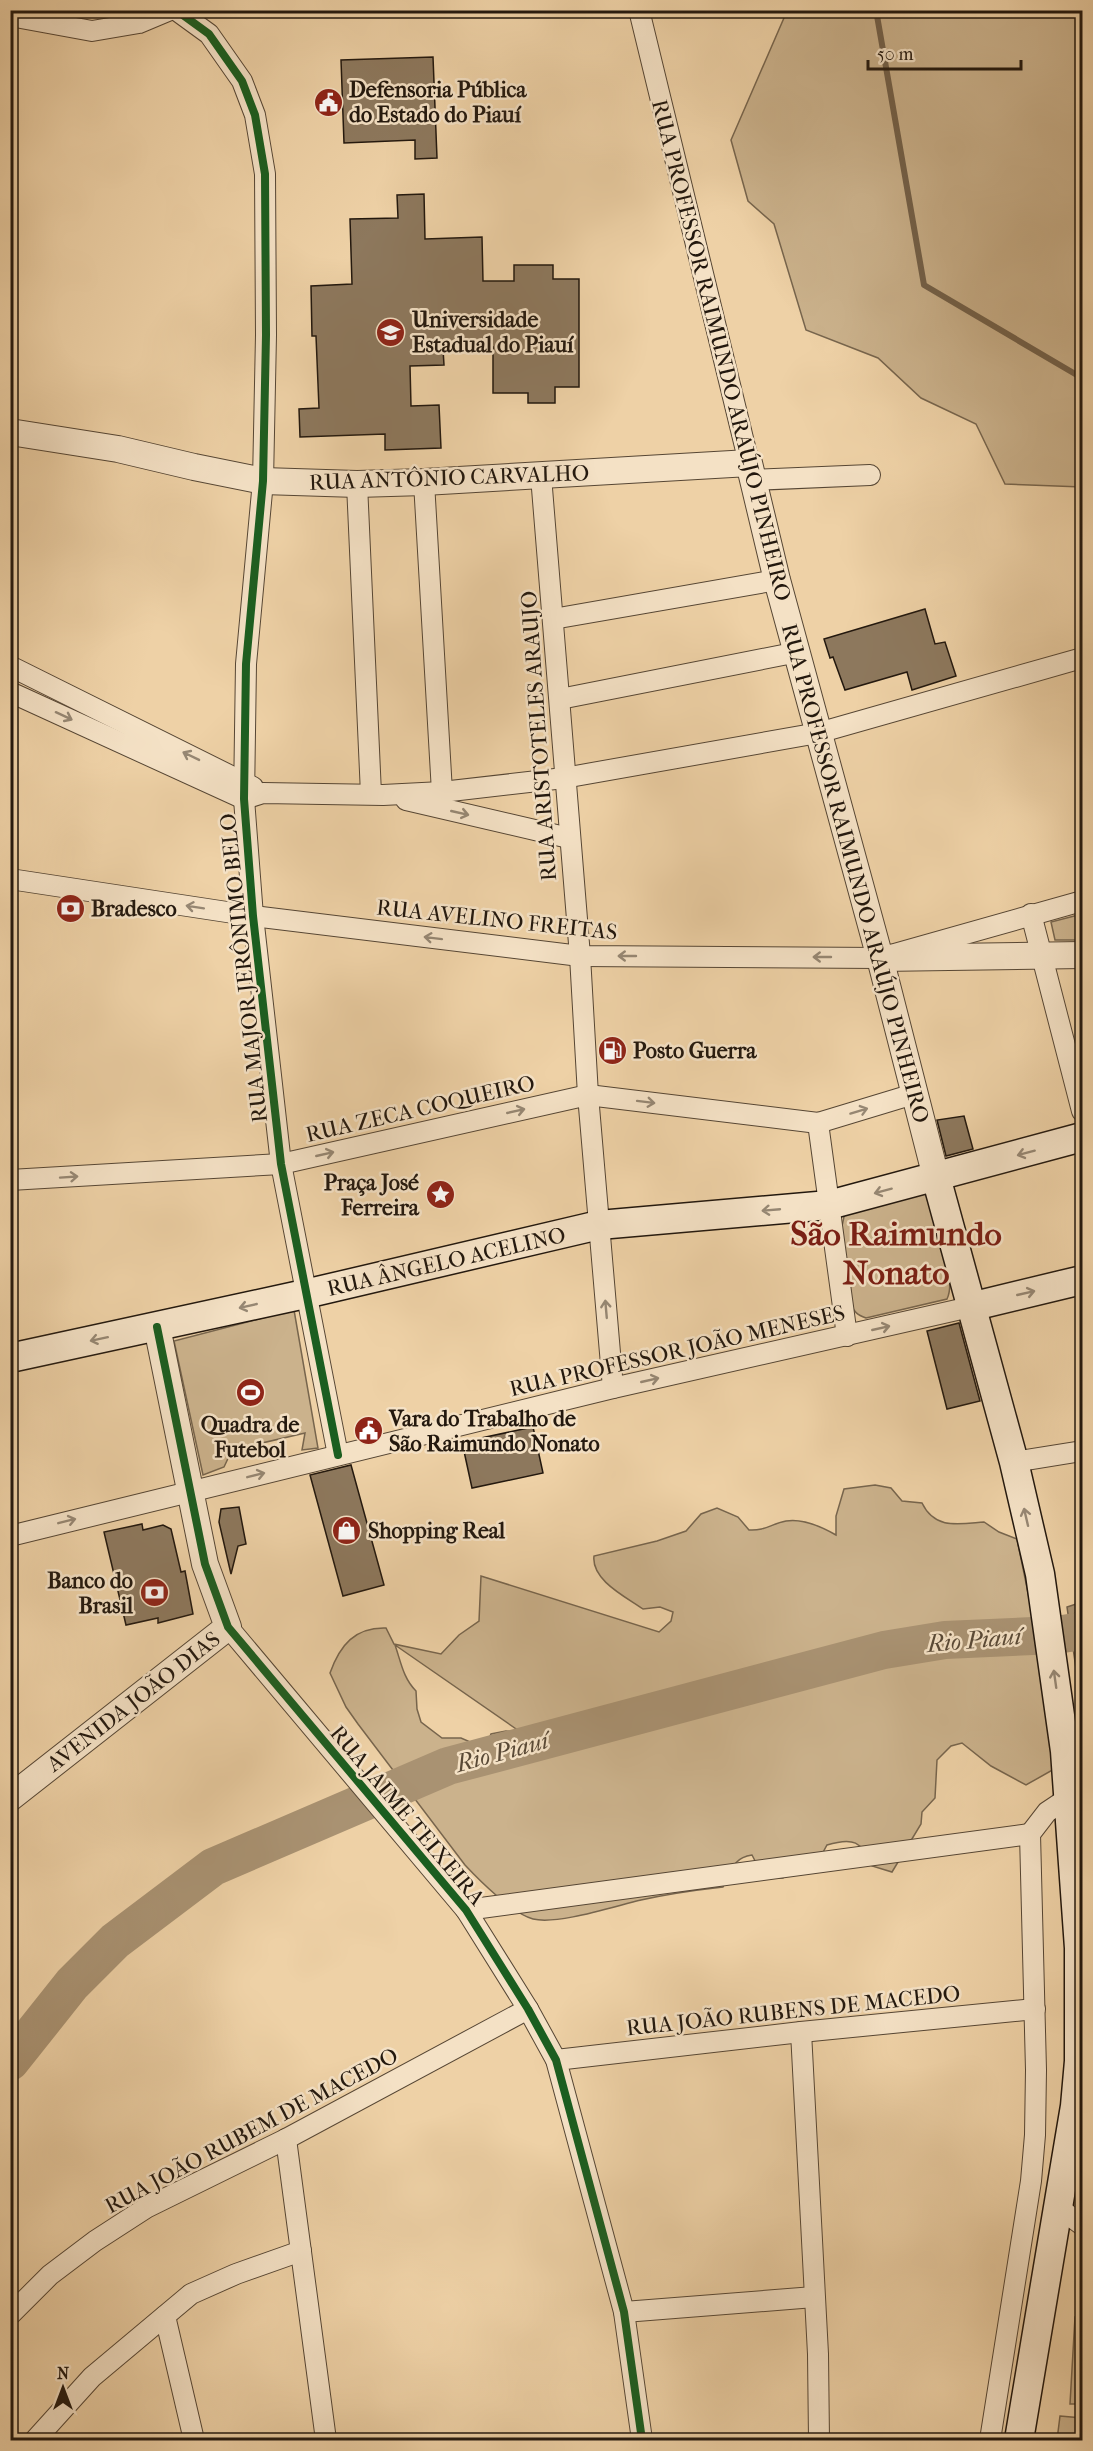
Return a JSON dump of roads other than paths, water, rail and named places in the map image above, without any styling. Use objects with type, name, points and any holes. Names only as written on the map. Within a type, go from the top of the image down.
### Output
[{"type":"main road","name":"RUA ÂNGELO ACELINO","points":[[10,1358],[305,1294],[599,1225],[829,1205],[1083,1137]]},
{"type":"main road","name":"RUA PROFESSOR RAIMUNDO ARAÚJO PINHEIRO","points":[[936,1177],[1014,1462],[1040,1574],[1071,1752],[1068,1798],[1079,1948],[1079,2038],[1075,2106],[1019,2440]]},
{"type":"main road","points":[[970,1306],[1083,1280]]},
{"type":"street","points":[[10,16],[92,32],[140,23],[170,10]]},
{"type":"street","name":"RUA PROFESSOR RAIMUNDO ARAÚJO PINHEIRO","points":[[639,10],[777,580],[917,1093],[936,1177]]},
{"type":"street","name":"RUA MAJOR JERÔNIMO BELO","points":[[189,13],[209,34],[242,81],[255,115],[265,174],[263,481],[246,664],[244,790],[253,916],[281,1164]]},
{"type":"street","name":"RUA ANTÔNIO CARVALHO","points":[[10,432],[118,449],[263,481],[357,484],[541,476],[751,471],[870,475]]},
{"type":"street","name":"RUA ARISTOTELES ARAUJO","points":[[541,476],[580,956],[588,1095],[613,1388]]},
{"type":"street","points":[[424,482],[442,792]]},
{"type":"street","points":[[357,484],[377,794]]},
{"type":"street","points":[[553,619],[777,580]]},
{"type":"street","points":[[560,699],[798,652]]},
{"type":"street","points":[[10,692],[244,790],[263,793],[442,792],[564,778],[818,734],[1083,658]]},
{"type":"street","points":[[10,666],[244,790]]},
{"type":"street","points":[[377,794],[569,838]]},
{"type":"street","name":"RUA AVELINO FREITAS","points":[[10,879],[253,916],[580,956],[880,958],[1083,901]]},
{"type":"street","points":[[1031,914],[1083,1111]]},
{"type":"street","points":[[880,958],[1083,955]]},
{"type":"street","points":[[847,1336],[818,1123],[917,1093]]},
{"type":"street","name":"RUA ZECA COQUEIRO","points":[[10,1180],[281,1164],[588,1095],[818,1123]]},
{"type":"street","points":[[281,1164],[338,1455]]},
{"type":"street","name":"RUA PROFESSOR JOÃO MENESES","points":[[10,1536],[613,1388],[970,1306]]},
{"type":"street","name":"RUA JAIME TEIXEIRA","points":[[157,1327],[205,1564],[228,1627],[466,1910],[528,2009],[556,2060],[624,2312],[642,2440]]},
{"type":"street","points":[[1014,1462],[1083,1451]]},
{"type":"street","name":"AVENIDA JOÃO DIAS","points":[[10,1798],[228,1627]]},
{"type":"street","points":[[990,2440],[1031,2181],[1035,2135],[1035,2009],[1030,1834],[1047,1812],[1068,1798]]},
{"type":"street","points":[[466,1910],[1030,1834]]},
{"type":"street","name":"RUA JOÃO RUBEM DE MACEDO","points":[[10,2315],[50,2276],[95,2241],[138,2214],[286,2139],[528,2009]]},
{"type":"street","name":"RUA JOÃO RUBENS DE MACEDO","points":[[556,2060],[801,2032],[1035,2009]]},
{"type":"street","points":[[801,2032],[819,2394],[819,2440]]},
{"type":"street","points":[[286,2139],[326,2440]]},
{"type":"street","points":[[1059,2208],[1083,2225]]},
{"type":"street","points":[[35,2440],[92,2377],[191,2295],[211,2284],[301,2251]]},
{"type":"street","points":[[624,2312],[814,2296]]},
{"type":"street","points":[[165,2316],[194,2440]]},
{"type":"water","name":"Rio Piauí","points":[[1082,1602],[1082,1680],[1078,1682],[1067,1607]]},
{"type":"waterway","points":[[876,10],[924,285],[1082,378]]},
{"type":"waterway","name":"Rio Piauí","points":[[10,2062],[72,1984],[115,1941],[213,1867],[448,1766],[884,1650],[945,1640],[1056,1635],[1082,1631]]},
{"type":"place","name":"Defensoria Pública do Estado do Piauí","points":[[328,102]]},
{"type":"place","name":"Universidade Estadual do Piauí","points":[[391,332]]},
{"type":"place","name":"Bradesco","points":[[70,908]]},
{"type":"place","name":"Posto Guerra","points":[[612,1050]]},
{"type":"place","name":"Praça José Ferreira","points":[[440,1195]]},
{"type":"place","name":"Quadra de Futebol","points":[[250,1392]]},
{"type":"place","name":"Vara do Trabalho de São Raimundo Nonato","points":[[368,1431]]},
{"type":"place","name":"Shopping Real","points":[[347,1530]]},
{"type":"place","name":"Banco do Brasil","points":[[154,1593]]},
{"type":"district","name":"São Raimundo Nonato","points":[[896,1252]]}]
